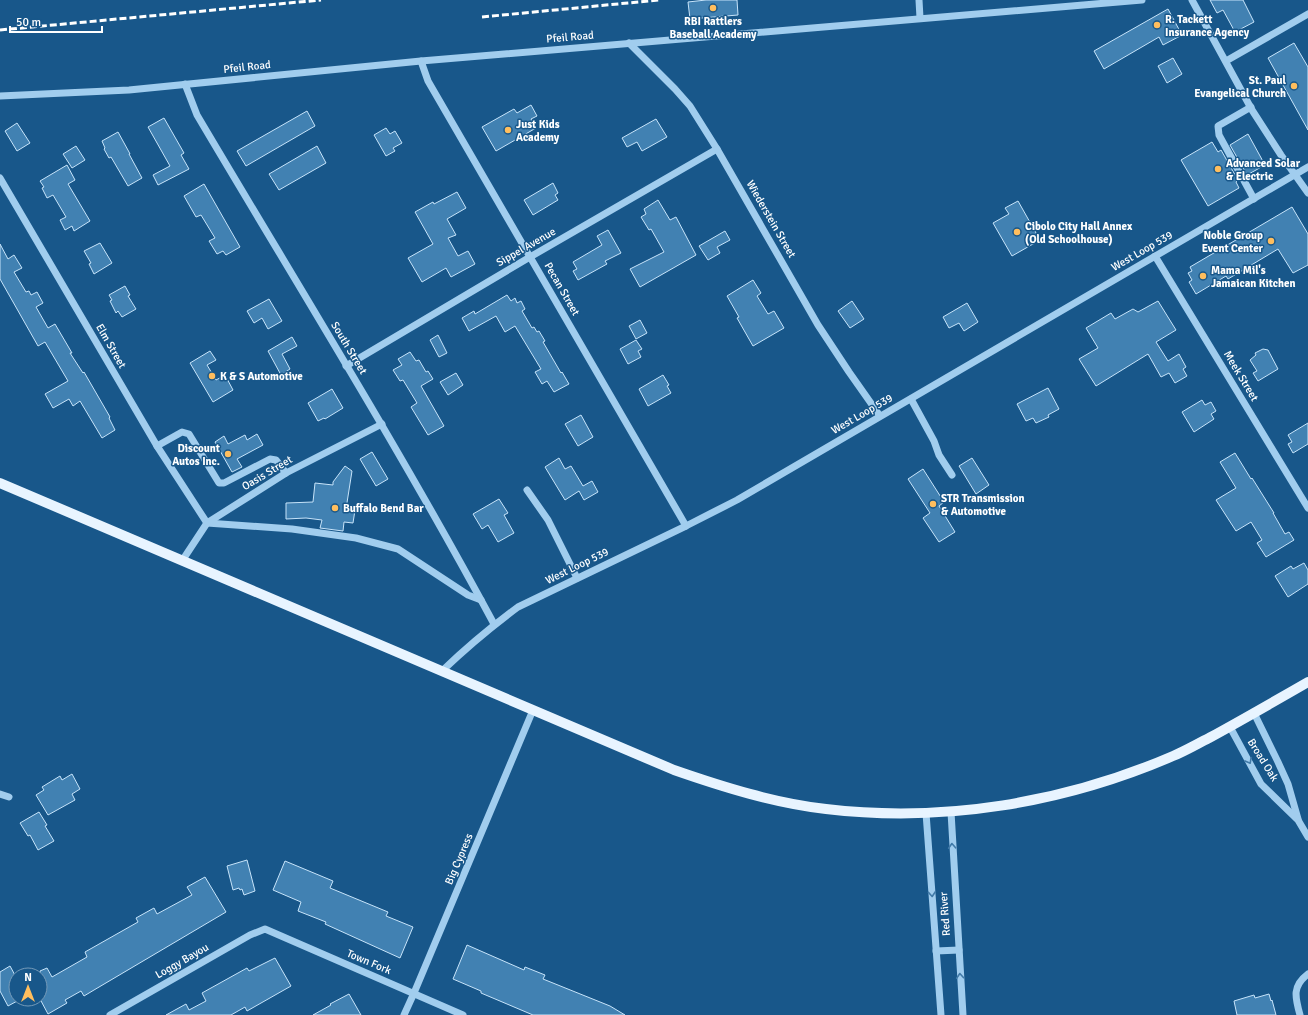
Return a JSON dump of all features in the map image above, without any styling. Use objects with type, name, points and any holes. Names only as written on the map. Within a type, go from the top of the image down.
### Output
[{"type":"main road","points":[[0,483],[674,770],[715,784],[767,798],[825,809],[874,813],[968,811],[1014,804],[1061,794],[1099,784],[1174,756],[1230,727],[1308,682]]},
{"type":"street","points":[[919,0],[920,18]]},
{"type":"street","name":"Pfeil Road","points":[[0,96],[129,90],[421,61],[1077,3],[1142,0]]},
{"type":"street","points":[[1192,0],[1251,107],[1281,155],[1308,193]]},
{"type":"street","points":[[1226,60],[1308,14]]},
{"type":"street","name":"Wiederstein Street","points":[[629,43],[690,106],[717,149],[818,325],[880,416]]},
{"type":"street","name":"Pecan Street","points":[[421,61],[428,81],[686,526]]},
{"type":"street","name":"South Street","points":[[185,84],[197,115],[382,424],[494,624]]},
{"type":"street","points":[[1251,107],[1218,126],[1219,135],[1254,199]]},
{"type":"street","name":"Sippel Avenue","points":[[346,366],[717,149]]},
{"type":"street","name":"West Loop 539","points":[[442,671],[494,624],[518,607],[737,500],[1308,167]]},
{"type":"street","name":"Elm Street","points":[[0,178],[157,446],[207,523]]},
{"type":"street","name":"Meek Street","points":[[1155,256],[1308,508]]},
{"type":"street","points":[[911,398],[934,441],[939,455],[952,475]]},
{"type":"street","name":"Oasis Street","points":[[182,561],[207,523],[286,473],[382,424]]},
{"type":"street","points":[[157,446],[182,432],[189,434],[219,483],[224,483],[270,458],[276,460],[286,473]]},
{"type":"street","points":[[527,490],[548,520],[577,578]]},
{"type":"street","points":[[207,523],[292,528],[356,538],[398,549],[468,595],[481,600]]},
{"type":"street","name":"Big Cypress","points":[[404,1015],[533,710]]},
{"type":"street","name":"Broad Oak","points":[[1254,713],[1288,784],[1298,820],[1308,837]]},
{"type":"street","name":"Broad Oak","points":[[1230,727],[1261,784],[1298,820]]},
{"type":"street","points":[[0,794],[8,797]]},
{"type":"street","name":"Red River","points":[[951,812],[963,1015]]},
{"type":"street","name":"Red River","points":[[926,813],[941,1015]]},
{"type":"street","name":"Town Fork","points":[[265,929],[463,1015]]},
{"type":"street","name":"Loggy Bayou","points":[[110,1015],[250,935],[265,929]]},
{"type":"street","points":[[936,951],[959,950]]},
{"type":"street","points":[[1300,1015],[1296,999],[1296,986],[1308,974]]},
{"type":"building","name":"RBI Rattlers Baseball Academy","points":[[706,0],[737,0],[738,15],[690,19],[688,2]]},
{"type":"building","points":[[1210,0],[1243,0],[1254,22],[1235,32],[1223,10],[1217,13]]},
{"type":"building","points":[[1168,9],[1182,35],[1163,45],[1159,37],[1104,69],[1094,51]]},
{"type":"building","name":"St. Paul Evangelical Church","points":[[1294,43],[1308,67],[1308,130],[1268,58]]},
{"type":"building","points":[[1173,58],[1182,74],[1167,83],[1158,66]]},
{"type":"building","name":"Just Kids Academy","points":[[531,105],[537,116],[531,119],[536,128],[496,151],[482,127],[514,109],[517,113]]},
{"type":"building","points":[[307,111],[315,126],[246,166],[237,151]]},
{"type":"building","points":[[164,118],[184,153],[181,155],[189,169],[158,185],[153,175],[170,166],[148,127]]},
{"type":"building","points":[[656,119],[667,137],[642,151],[637,142],[627,147],[622,138]]},
{"type":"building","points":[[17,123],[30,143],[17,151],[5,131]]},
{"type":"building","points":[[386,128],[390,134],[395,131],[402,143],[393,148],[395,151],[386,156],[374,135]]},
{"type":"building","points":[[118,132],[142,178],[128,186],[111,157],[109,158],[102,141]]},
{"type":"building","points":[[1248,134],[1265,165],[1247,175],[1230,145]]},
{"type":"building","points":[[1212,142],[1218,152],[1221,150],[1238,180],[1236,182],[1239,188],[1208,206],[1181,160]]},
{"type":"building","points":[[76,146],[85,160],[72,168],[63,154]]},
{"type":"building","points":[[317,146],[326,163],[279,190],[269,174]]},
{"type":"building","points":[[67,165],[75,180],[68,184],[90,221],[74,231],[72,226],[65,230],[60,220],[66,217],[53,195],[47,198],[42,188],[44,187],[40,181]]},
{"type":"building","points":[[553,183],[558,193],[555,195],[558,200],[533,215],[524,200]]},
{"type":"building","points":[[204,184],[240,247],[226,255],[223,251],[217,254],[209,241],[215,238],[201,215],[196,217],[184,196]]},
{"type":"building","points":[[457,192],[466,208],[447,219],[456,235],[448,238],[458,256],[468,251],[475,264],[451,277],[446,268],[422,282],[408,258],[433,244],[415,212],[433,202],[434,204]]},
{"type":"building","points":[[658,200],[670,220],[676,217],[696,255],[640,287],[630,269],[664,252],[651,229],[649,230],[641,217],[646,214],[644,209]]},
{"type":"building","name":"Cibolo City Hall Annex (Old Schoolhouse)","points":[[1018,201],[1040,240],[1012,256],[993,223],[1009,214],[1005,208]]},
{"type":"building","name":"Noble Group Event Center","points":[[1292,207],[1308,234],[1308,265],[1293,273],[1278,249],[1228,279],[1226,276],[1196,294],[1189,282],[1192,280],[1188,273],[1192,271],[1190,267]]},
{"type":"building","points":[[608,230],[621,253],[605,261],[607,264],[578,280],[573,271],[577,269],[573,262],[602,245],[597,236]]},
{"type":"building","points":[[725,231],[730,240],[717,247],[720,253],[708,260],[699,246]]},
{"type":"building","points":[[100,243],[112,263],[94,274],[89,264],[91,263],[84,251]]},
{"type":"building","points":[[0,244],[8,259],[14,255],[22,268],[14,272],[26,292],[29,291],[31,295],[37,292],[43,303],[36,307],[48,328],[55,324],[72,353],[70,353],[83,373],[84,372],[110,417],[109,418],[115,430],[102,438],[80,401],[73,406],[69,399],[53,408],[45,394],[68,381],[45,342],[38,346],[0,279]]},
{"type":"building","points":[[753,280],[761,293],[757,296],[768,314],[774,311],[784,328],[753,346],[737,318],[739,317],[727,296]]},
{"type":"building","points":[[125,286],[130,295],[128,296],[136,309],[122,317],[118,311],[116,313],[110,301],[112,300],[109,295]]},
{"type":"building","points":[[507,295],[511,301],[515,298],[517,303],[521,301],[525,309],[522,311],[532,328],[534,327],[537,332],[539,331],[545,341],[543,342],[569,384],[554,392],[547,381],[542,384],[535,372],[541,369],[515,326],[505,332],[496,316],[469,331],[462,318],[474,311],[475,314]]},
{"type":"building","points":[[269,299],[282,321],[268,329],[262,318],[254,323],[247,311]]},
{"type":"building","points":[[852,301],[864,319],[850,328],[838,311]]},
{"type":"building","points":[[1158,301],[1176,330],[1156,342],[1168,361],[1179,354],[1186,367],[1183,369],[1187,376],[1175,383],[1169,373],[1161,377],[1148,354],[1096,386],[1079,359],[1098,348],[1086,328],[1111,313],[1115,319],[1133,309],[1138,312]]},
{"type":"building","points":[[967,303],[978,322],[964,331],[959,323],[949,328],[943,317]]},
{"type":"building","points":[[640,320],[647,333],[636,339],[629,326]]},
{"type":"building","points":[[438,335],[447,353],[439,357],[430,340]]},
{"type":"building","points":[[292,337],[297,346],[282,354],[290,369],[281,375],[268,351]]},
{"type":"building","points":[[636,340],[642,349],[638,351],[641,357],[628,364],[620,349]]},
{"type":"building","points":[[1263,349],[1268,350],[1278,369],[1258,381],[1253,373],[1257,371],[1250,360],[1256,355],[1255,353]]},
{"type":"building","name":"K & S Automotive","points":[[210,351],[216,360],[207,365],[216,380],[225,375],[233,390],[213,402],[190,363]]},
{"type":"building","points":[[410,352],[416,361],[419,360],[426,372],[428,371],[433,379],[421,386],[444,426],[428,435],[411,407],[417,403],[403,380],[400,381],[393,370],[402,365],[398,359]]},
{"type":"building","points":[[456,373],[463,385],[448,395],[440,382]]},
{"type":"building","points":[[663,375],[669,385],[667,386],[671,393],[648,406],[639,389]]},
{"type":"building","points":[[1048,388],[1059,409],[1048,415],[1049,417],[1036,423],[1033,418],[1026,421],[1017,404]]},
{"type":"building","points":[[332,389],[343,408],[325,419],[324,418],[318,421],[308,403]]},
{"type":"building","points":[[1202,400],[1205,405],[1211,402],[1216,411],[1211,414],[1214,419],[1194,432],[1182,412]]},
{"type":"building","points":[[581,415],[593,437],[578,446],[565,424]]},
{"type":"building","points":[[1308,423],[1308,444],[1293,453],[1288,444],[1292,442],[1288,435]]},
{"type":"building","points":[[257,434],[263,445],[237,459],[242,467],[232,472],[215,442],[224,436],[228,444],[245,435],[247,440]]},
{"type":"building","points":[[372,452],[388,479],[376,486],[360,459]]},
{"type":"building","points":[[1235,453],[1274,513],[1285,534],[1289,532],[1294,540],[1266,557],[1257,543],[1262,540],[1251,522],[1236,531],[1216,500],[1236,488],[1220,462]]},
{"type":"building","points":[[559,458],[565,469],[571,466],[583,486],[592,481],[598,492],[584,500],[579,491],[565,500],[545,467]]},
{"type":"building","points":[[972,458],[989,485],[976,494],[959,466]]},
{"type":"building","points":[[345,466],[352,471],[346,509],[355,510],[353,523],[344,522],[343,531],[320,528],[322,520],[306,518],[286,519],[286,503],[313,502],[315,483],[333,485],[333,482]]},
{"type":"building","name":"STR Transmission & Automotive","points":[[923,469],[944,502],[939,506],[955,532],[939,542],[923,518],[930,513],[908,479]]},
{"type":"building","points":[[499,499],[508,513],[504,515],[514,533],[498,542],[488,525],[482,529],[473,514]]},
{"type":"building","points":[[1304,563],[1308,570],[1308,584],[1288,597],[1275,576],[1291,566],[1293,569]]},
{"type":"building","points":[[72,774],[80,789],[72,794],[75,800],[48,815],[36,795],[44,790],[42,787],[60,776],[62,780]]},
{"type":"building","points":[[39,812],[54,841],[38,850],[30,835],[28,836],[20,823]]},
{"type":"building","points":[[247,860],[255,891],[244,895],[242,889],[240,890],[239,888],[233,890],[227,866]]},
{"type":"building","points":[[285,861],[333,881],[330,888],[388,912],[386,916],[413,927],[400,958],[325,924],[326,922],[298,911],[301,902],[273,890]]},
{"type":"building","points":[[205,877],[226,912],[84,996],[81,991],[65,1000],[67,1003],[48,1014],[44,1007],[48,1007],[48,970],[52,977],[87,957],[85,952],[138,922],[136,918],[154,908],[157,914],[192,895],[187,887]]},
{"type":"building","points":[[467,945],[524,970],[525,967],[545,975],[543,979],[610,1006],[625,1015],[533,1015],[481,993],[481,991],[453,979]]},
{"type":"building","points":[[275,958],[291,986],[247,1011],[245,1007],[231,1015],[166,1015],[186,1004],[189,1010],[206,1001],[202,993],[247,968],[249,971]]},
{"type":"building","points":[[8,967],[8,1006],[0,991],[0,972]]},
{"type":"building","points":[[349,994],[361,1015],[313,1015],[331,1005],[330,1004]]},
{"type":"building","points":[[1269,994],[1276,1015],[1237,1015],[1234,1001],[1254,995],[1255,998]]},
{"type":"railway","points":[[0,30],[321,0]]},
{"type":"railway","points":[[482,17],[659,0]]},
{"type":"place","name":"RBI Rattlers Baseball Academy","points":[[713,8]]},
{"type":"place","name":"R. Tackett Insurance Agency","points":[[1157,25]]},
{"type":"place","name":"St. Paul Evangelical Church","points":[[1294,86]]},
{"type":"place","name":"Just Kids Academy","points":[[508,130]]},
{"type":"place","name":"Advanced Solar & Electric","points":[[1218,169]]},
{"type":"place","name":"Cibolo City Hall Annex (Old Schoolhouse)","points":[[1017,232]]},
{"type":"place","name":"Noble Group Event Center","points":[[1271,241]]},
{"type":"place","name":"Mama Mil's Jamaican Kitchen","points":[[1203,276]]},
{"type":"place","name":"K & S Automotive","points":[[212,376]]},
{"type":"place","name":"Discount Autos Inc.","points":[[228,454]]},
{"type":"place","name":"STR Transmission & Automotive","points":[[933,504]]},
{"type":"place","name":"Buffalo Bend Bar","points":[[335,508]]}]
